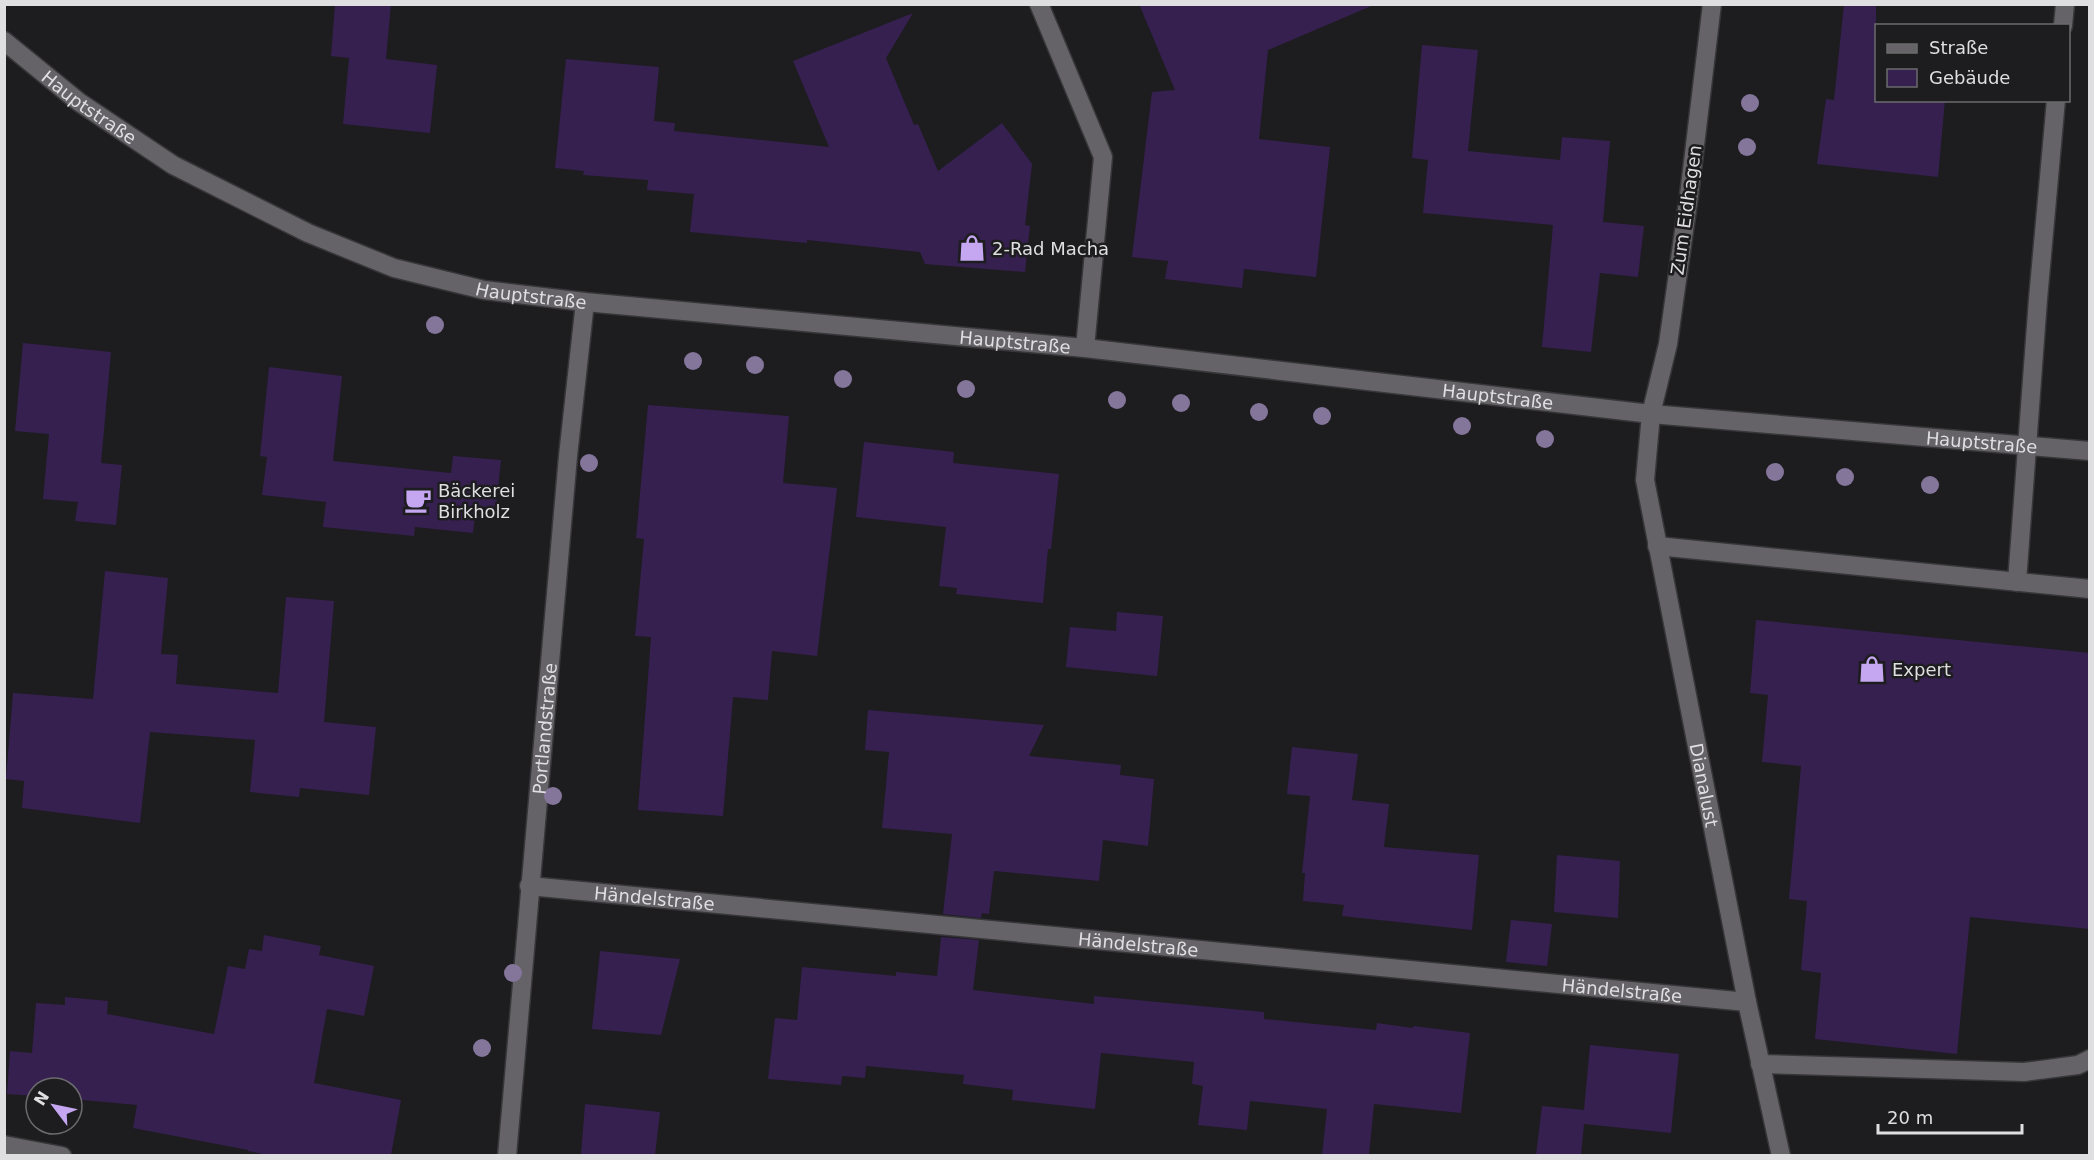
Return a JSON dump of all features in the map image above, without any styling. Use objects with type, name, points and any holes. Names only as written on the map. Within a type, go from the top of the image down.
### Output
[{"type":"street","points":[[1039,4],[1103,157],[1085,348]]},
{"type":"street","name":"Zum Eidhagen","points":[[1651,414],[1668,344],[1712,4]]},
{"type":"street","points":[[2063,24],[2065,4]]},
{"type":"street","name":"Hauptstraße","points":[[4,41],[79,102],[173,165],[308,233],[394,268],[484,290],[585,302],[1085,348],[1651,414],[2090,451]]},
{"type":"street","points":[[2017,582],[2056,102]]},
{"type":"street","name":"Portlandstraße","points":[[507,1155],[568,456],[585,302]]},
{"type":"street","name":"Dianalust","points":[[1651,414],[1645,480],[1747,1002],[1780,1155]]},
{"type":"street","points":[[1657,546],[2090,589]]},
{"type":"street","name":"Händelstraße","points":[[529,886],[1747,1002]]},
{"type":"street","points":[[1760,1064],[2024,1072],[2078,1065],[2090,1059]]},
{"type":"street","points":[[4,1145],[62,1155]]},
{"type":"building","points":[[335,4],[391,4],[386,59],[437,65],[430,133],[343,124],[349,58],[331,56]]},
{"type":"building","points":[[1139,4],[1376,4],[1268,50],[1259,139],[1330,147],[1316,277],[1244,269],[1242,288],[1165,279],[1168,261],[1132,257],[1152,92],[1175,90]]},
{"type":"building","points":[[1844,4],[1876,4],[1875,102],[1945,102],[1938,177],[1817,164],[1826,99],[1834,100]]},
{"type":"building","points":[[913,13],[886,58],[914,125],[918,124],[938,171],[1002,123],[1032,164],[1025,225],[1030,226],[1025,272],[925,264],[920,252],[807,240],[807,243],[690,232],[694,194],[647,190],[648,180],[583,175],[584,171],[555,168],[566,59],[659,67],[654,121],[675,123],[674,131],[829,147],[793,61]]},
{"type":"building","points":[[1422,45],[1478,50],[1468,151],[1560,160],[1562,137],[1610,141],[1603,222],[1644,226],[1638,277],[1600,273],[1591,352],[1542,347],[1553,225],[1423,213],[1428,160],[1412,158]]},
{"type":"building","points":[[23,343],[111,352],[101,463],[122,465],[116,525],[75,521],[78,502],[43,499],[49,434],[15,431]]},
{"type":"building","points":[[269,367],[342,376],[333,461],[451,473],[453,456],[501,460],[496,508],[476,506],[473,533],[415,527],[414,536],[323,527],[326,502],[262,495],[267,457],[260,456]]},
{"type":"building","points":[[648,405],[789,416],[783,483],[837,488],[817,656],[772,651],[768,700],[733,697],[723,816],[638,810],[651,637],[635,636],[644,539],[636,538]]},
{"type":"building","points":[[864,442],[954,452],[953,463],[1059,474],[1043,603],[956,594],[957,588],[939,586],[946,527],[856,517]]},
{"type":"building","points":[[105,571],[168,578],[161,654],[178,655],[176,684],[278,693],[286,597],[334,601],[324,722],[376,727],[369,795],[300,788],[299,797],[250,792],[255,740],[150,732],[140,823],[22,808],[24,781],[6,779],[13,693],[93,699]]},
{"type":"building","points":[[1117,612],[1163,616],[1157,676],[1066,667],[1070,627],[1116,631]]},
{"type":"building","points":[[1756,620],[2090,653],[2090,929],[1970,917],[1957,1054],[1815,1039],[1821,973],[1801,970],[1807,901],[1789,899],[1801,766],[1762,762],[1768,695],[1750,693]]},
{"type":"building","points":[[868,710],[1044,725],[1029,756],[1121,765],[1120,775],[1154,779],[1148,846],[1103,840],[1099,881],[994,871],[989,914],[982,913],[981,918],[943,914],[952,834],[882,828],[889,752],[865,750]]},
{"type":"building","points":[[1292,747],[1358,754],[1352,800],[1389,804],[1384,847],[1479,855],[1472,930],[1342,916],[1344,905],[1303,901],[1305,873],[1302,873],[1310,796],[1287,794]]},
{"type":"building","points":[[1557,855],[1620,861],[1618,918],[1554,912]]},
{"type":"building","points":[[1511,920],[1552,924],[1547,966],[1506,962]]},
{"type":"building","points":[[264,935],[321,946],[319,955],[374,966],[364,1016],[327,1009],[314,1083],[401,1100],[391,1155],[269,1155],[133,1128],[137,1105],[84,1100],[84,1076],[24,1076],[24,1095],[7,1094],[10,1051],[32,1053],[36,1003],[65,1005],[65,997],[108,1001],[107,1014],[214,1034],[228,966],[245,969],[249,949],[262,951]]},
{"type":"building","points":[[941,937],[979,940],[973,990],[1094,1004],[1094,996],[1264,1012],[1264,1019],[1376,1030],[1377,1023],[1470,1033],[1461,1113],[1374,1104],[1369,1155],[1322,1155],[1327,1109],[1250,1101],[1247,1130],[1198,1125],[1203,1086],[1192,1084],[1194,1062],[1101,1053],[1095,1109],[1012,1100],[1013,1090],[963,1084],[964,1075],[866,1066],[865,1078],[842,1076],[841,1085],[768,1079],[775,1018],[797,1020],[802,967],[896,976],[896,972],[937,976]]},
{"type":"building","points":[[600,951],[680,959],[661,1035],[592,1029]]},
{"type":"building","points":[[1590,1045],[1679,1054],[1671,1133],[1584,1124],[1581,1155],[1536,1155],[1542,1106],[1584,1110]]},
{"type":"building","points":[[585,1104],[660,1112],[655,1155],[581,1155]]},
{"type":"place","name":"2-Rad Macha","points":[[972,248]]},
{"type":"place","name":"Bäckerei Birkholz","points":[[418,500]]},
{"type":"place","name":"Expert","points":[[1872,669]]}]
